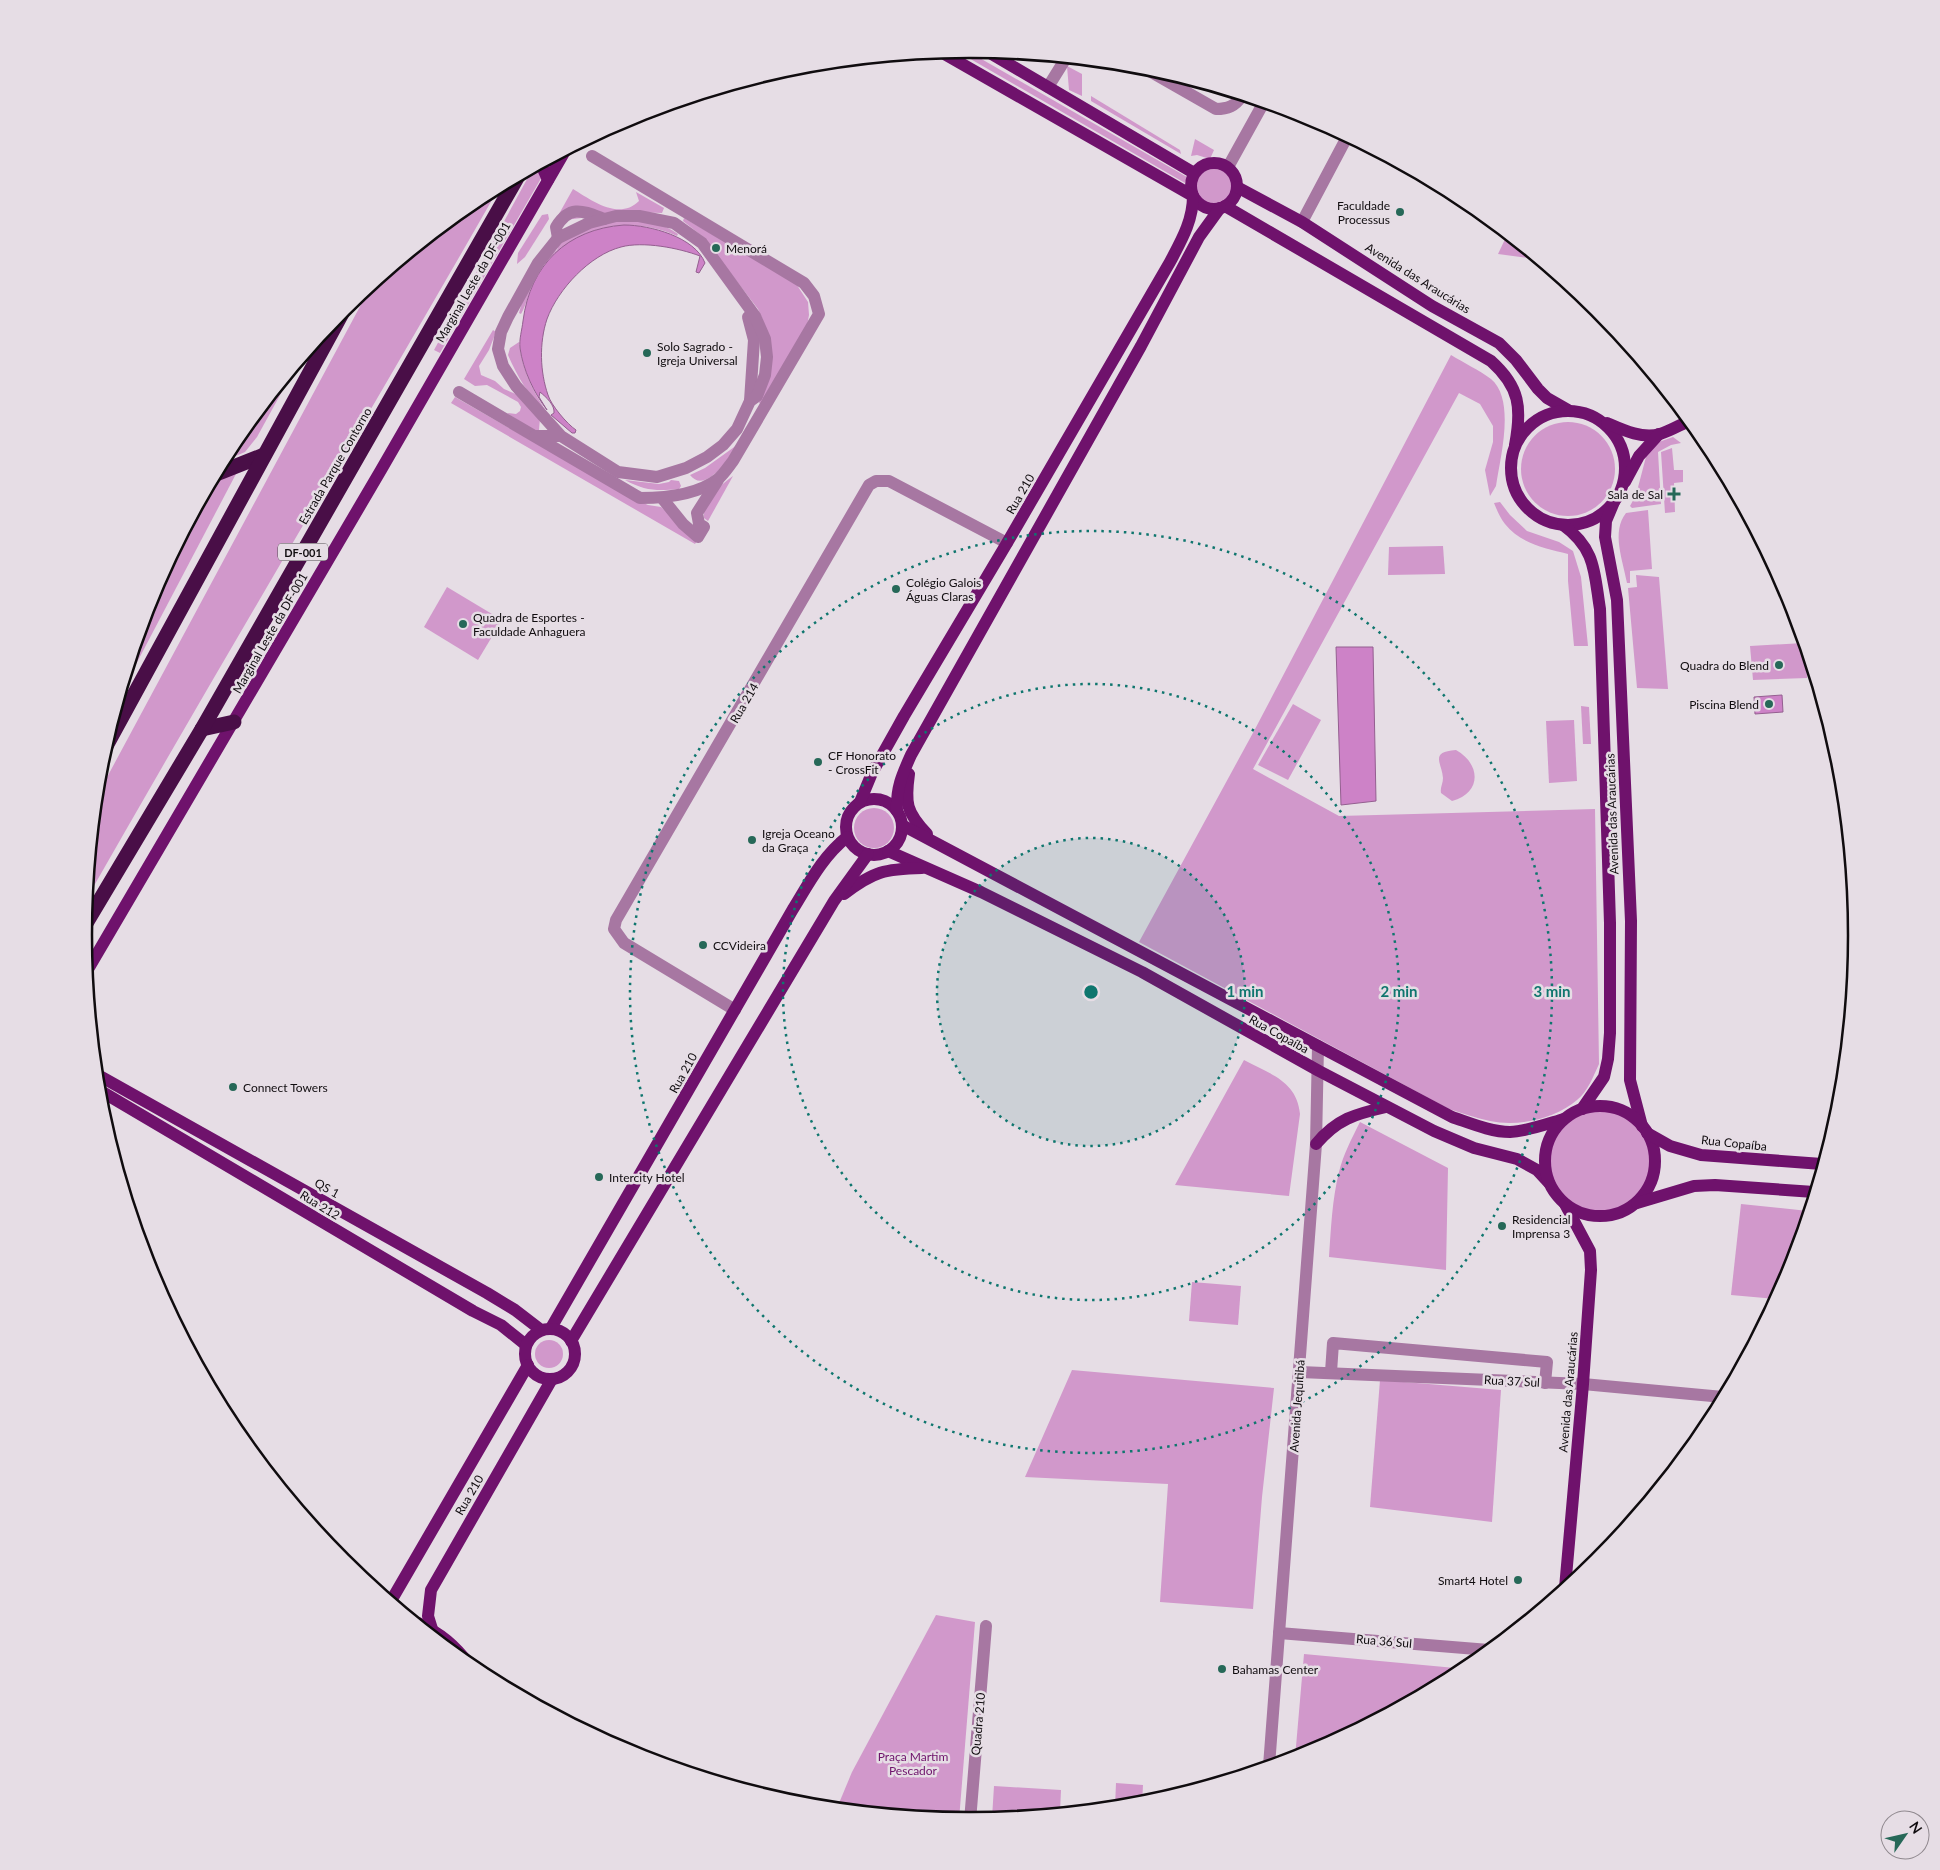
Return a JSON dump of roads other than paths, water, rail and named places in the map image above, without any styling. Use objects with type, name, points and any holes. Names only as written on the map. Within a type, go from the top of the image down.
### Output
[{"type":"highway","name":"Estrada Parque Contorno","points":[[93,912],[202,729],[512,187]]},
{"type":"highway","points":[[118,723],[329,336]]},
{"type":"highway","points":[[226,470],[264,455]]},
{"type":"highway","points":[[202,729],[234,722]]},
{"type":"main road","points":[[952,58],[1193,196],[1204,207],[1212,209],[1223,207],[1491,361],[1504,373],[1514,387],[1520,422],[1511,462],[1512,479],[1518,495],[1537,516],[1563,525],[1582,523],[1600,515],[1614,502],[1639,456],[1659,434]]},
{"type":"main road","points":[[1000,59],[1194,174]]},
{"type":"main road","name":"Marginal Leste da DF-001","points":[[93,961],[561,159]]},
{"type":"main road","points":[[897,811],[890,804],[880,799],[870,799],[854,806],[847,817],[846,830],[852,844],[859,851],[875,855],[888,852],[899,840],[902,825],[897,811],[897,793],[902,774],[1141,346],[1198,237],[1223,207],[1234,198],[1237,187],[1233,172],[1221,163],[1205,164],[1194,174],[1191,181],[1193,196]]},
{"type":"main road","points":[[544,168],[548,180]]},
{"type":"main road","name":"Avenida das Araucárias","points":[[1237,187],[1302,222],[1434,307],[1499,343],[1516,360],[1547,398],[1568,410]]},
{"type":"main road","name":"Rua 210","points":[[860,802],[876,766],[1170,262],[1186,232],[1193,210],[1193,196]]},
{"type":"main road","points":[[1424,323],[1432,317],[1434,307]]},
{"type":"main road","points":[[1465,346],[1467,336],[1475,330]]},
{"type":"main road","points":[[1515,445],[1524,431],[1536,420],[1552,412],[1568,410],[1584,413],[1633,434],[1659,434],[1683,424]]},
{"type":"main road","points":[[1599,420],[1614,433],[1622,450],[1625,470],[1621,488]]},
{"type":"main road","name":"Avenida das Araucárias","points":[[1614,502],[1606,521],[1605,537],[1617,600],[1631,921],[1630,1080],[1645,1129]]},
{"type":"main road","name":"Avenida das Araucárias","points":[[1563,525],[1580,540],[1592,560],[1600,609],[1610,922],[1610,1033],[1608,1060],[1604,1076],[1582,1109]]},
{"type":"main road","points":[[912,755],[906,796],[907,805],[920,826],[932,840]]},
{"type":"main road","name":"Rua Copaíba","points":[[902,825],[1452,1117],[1481,1127],[1509,1132],[1533,1128],[1564,1119]]},
{"type":"main road","name":"Rua 210","points":[[546,1329],[672,1122],[734,1010],[821,864],[834,847],[848,836]]},
{"type":"main road","name":"Rua Copaíba","points":[[888,852],[981,892],[1142,972],[1319,1071],[1434,1131],[1474,1148],[1517,1159],[1537,1170],[1549,1183]]},
{"type":"main road","points":[[571,1341],[834,901],[868,854]]},
{"type":"main road","points":[[834,901],[873,874],[888,870],[926,868]]},
{"type":"main road","points":[[1610,922],[1631,921]]},
{"type":"main road","name":"QS 1","points":[[105,1079],[487,1293],[546,1329]]},
{"type":"main road","name":"Rua 212","points":[[107,1095],[474,1311],[501,1325],[526,1345]]},
{"type":"main road","points":[[1637,1203],[1649,1188],[1655,1170],[1654,1150],[1645,1129],[1630,1115],[1614,1108],[1598,1106],[1582,1109],[1564,1119],[1555,1129],[1547,1148],[1546,1169],[1549,1183],[1556,1194],[1565,1204],[1582,1214],[1602,1217],[1621,1213],[1637,1203],[1694,1186],[1715,1185],[1809,1192]]},
{"type":"main road","points":[[1316,1144],[1327,1131],[1341,1121],[1358,1113],[1386,1107]]},
{"type":"main road","name":"Rua Copaíba","points":[[1645,1129],[1670,1146],[1701,1154],[1817,1164]]},
{"type":"main road","name":"Avenida das Araucárias","points":[[1565,1204],[1590,1251],[1591,1270],[1566,1579]]},
{"type":"main road","points":[[546,1329],[566,1334],[571,1341],[575,1357],[567,1372],[560,1377],[552,1379],[538,1376],[528,1365],[524,1352],[534,1333],[546,1329]]},
{"type":"main road","name":"Rua 210","points":[[393,1597],[528,1365]]},
{"type":"main road","name":"Rua 210","points":[[432,1627],[428,1616],[431,1590],[552,1379]]},
{"type":"street","points":[[1048,87],[1063,63]]},
{"type":"street","points":[[1183,84],[1216,109],[1225,109],[1233,106],[1239,100]]},
{"type":"street","points":[[1228,167],[1261,107]]},
{"type":"street","points":[[1302,222],[1344,142]]},
{"type":"street","points":[[592,156],[804,283],[814,296],[819,314],[747,440],[719,478],[697,513],[699,524],[704,527],[698,537],[682,524],[662,498]]},
{"type":"street","points":[[535,436],[561,436],[618,472],[657,477],[686,468],[707,457],[723,445],[737,429],[750,401],[757,396],[765,375],[767,357],[764,339],[755,316],[702,243],[674,223],[639,216],[622,216],[604,219],[558,238],[538,263],[501,332],[498,349],[503,366],[516,386],[561,436]]},
{"type":"street","points":[[459,392],[640,498],[662,498],[697,490],[719,478]]},
{"type":"street","name":"Rua 214","points":[[734,1010],[624,943],[614,929],[616,920],[869,485],[876,480],[889,481],[1007,543]]},
{"type":"street","name":"Avenida Jequitibá","points":[[1269,1760],[1316,1144],[1319,1071],[1318,1046]]},
{"type":"street","points":[[1331,1372],[1333,1343],[1547,1362],[1545,1383]]},
{"type":"street","name":"Rua 37 Sul","points":[[1300,1372],[1583,1384],[1716,1397]]},
{"type":"street","name":"Quadra 210","points":[[971,1812],[986,1626]]},
{"type":"street","name":"Rua 36 Sul","points":[[1279,1633],[1479,1649]]},
{"type":"place","name":"Faculdade Processus","points":[[1400,212]]},
{"type":"place","name":"Menorá","points":[[716,248]]},
{"type":"place","name":"Solo Sagrado - Igreja Universal","points":[[647,353]]},
{"type":"place","name":"Sala de Sal","points":[[1674,494]]},
{"type":"place","name":"Colégio Galois Águas Claras","points":[[896,589]]},
{"type":"place","name":"Quadra de Esportes - Faculdade Anhaguera","points":[[463,624]]},
{"type":"place","name":"Quadra do Blend","points":[[1779,665]]},
{"type":"place","name":"Piscina Blend","points":[[1769,704]]},
{"type":"place","name":"CF Honorato - CrossFit","points":[[818,762]]},
{"type":"place","name":"Igreja Oceano da Graça","points":[[752,840]]},
{"type":"place","name":"CCVideira","points":[[703,945]]},
{"type":"place","name":"Connect Towers","points":[[233,1087]]},
{"type":"place","name":"Intercity Hotel","points":[[599,1177]]},
{"type":"place","name":"Residencial Imprensa 3","points":[[1502,1226]]},
{"type":"place","name":"Smart4 Hotel","points":[[1518,1580]]},
{"type":"place","name":"Bahamas Center","points":[[1222,1669]]},
{"type":"park label","name":"Praça Martim Pescador","points":[[913,1763]]}]
